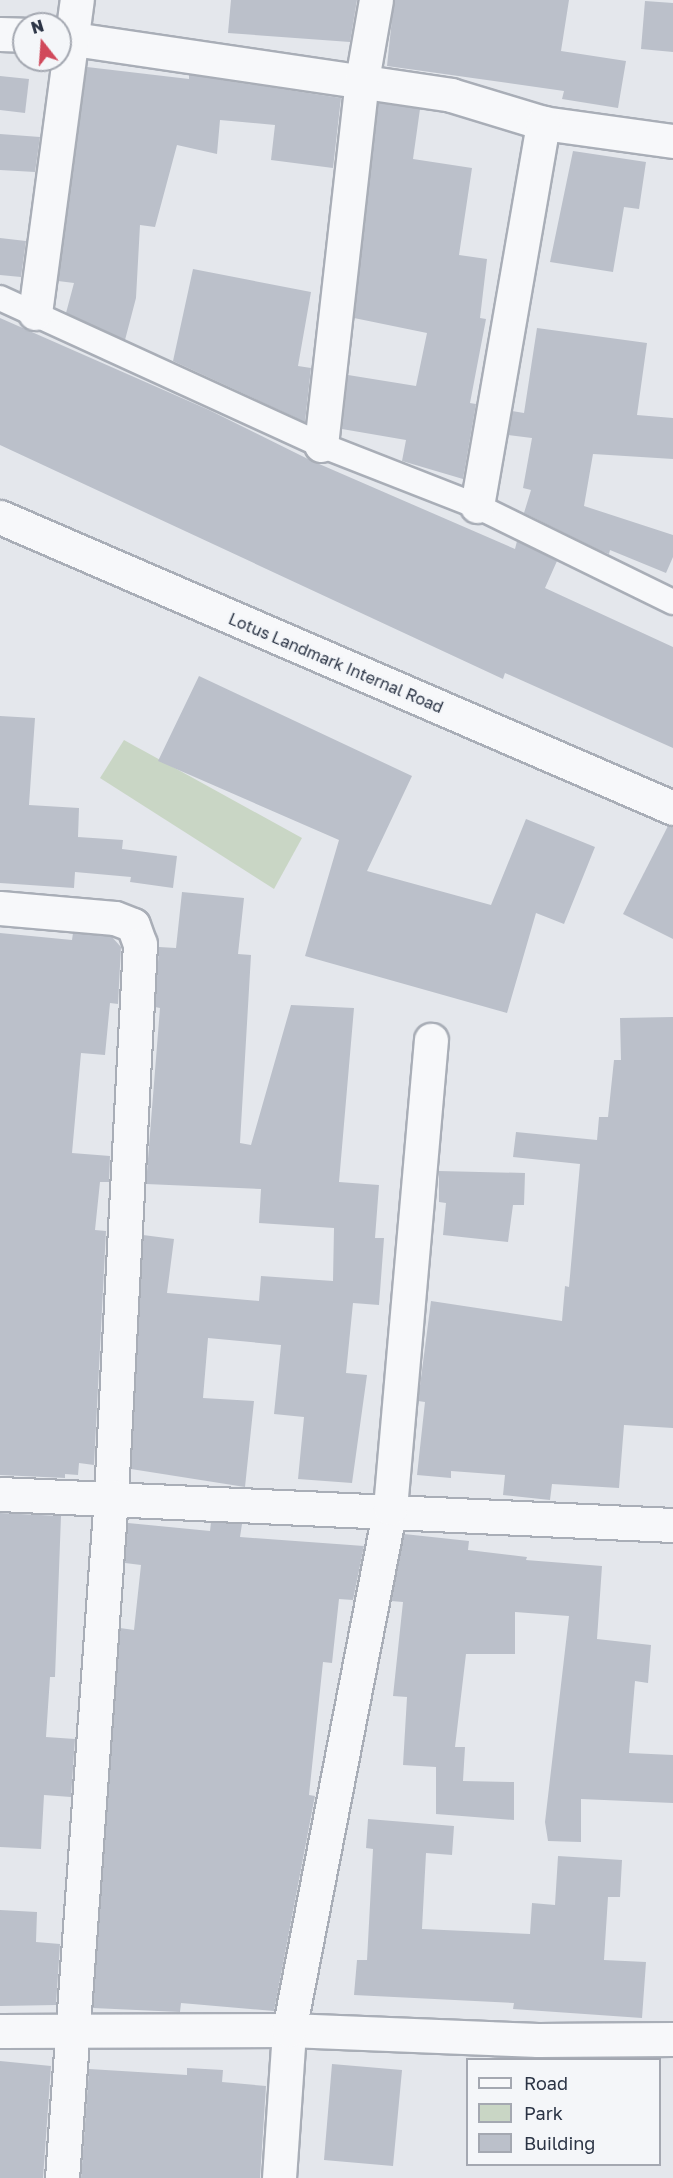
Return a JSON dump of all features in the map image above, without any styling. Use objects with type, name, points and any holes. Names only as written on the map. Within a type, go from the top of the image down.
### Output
[{"type":"street","points":[[72,20],[78,0]]},
{"type":"street","points":[[321,445],[362,81],[376,0]]},
{"type":"street","points":[[72,38],[451,95],[543,123],[673,141]]},
{"type":"street","points":[[35,313],[63,72]]},
{"type":"street","points":[[477,506],[543,123]]},
{"type":"street","points":[[0,298],[321,445],[477,506],[673,602]]},
{"type":"street","name":"Lotus Landmark Internal Road","points":[[0,517],[673,808]]},
{"type":"street","points":[[0,908],[115,918],[134,925],[140,944],[111,1496],[75,2032],[62,2178]]},
{"type":"street","points":[[279,2178],[289,2030],[390,1508],[431,1040]]},
{"type":"street","points":[[0,1494],[111,1496],[390,1508],[673,1525]]},
{"type":"street","points":[[0,2031],[289,2030],[538,2040],[673,2039]]},
{"type":"green space","points":[[124,740],[302,838],[274,889],[100,778]]},
{"type":"building","points":[[231,0],[357,0],[350,42],[228,33]]},
{"type":"building","points":[[394,0],[569,0],[561,51],[626,61],[618,108],[562,99],[564,91],[387,66]]},
{"type":"building","points":[[645,1],[673,3],[673,52],[641,49]]},
{"type":"building","points":[[87,67],[189,79],[189,75],[341,98],[333,168],[271,160],[275,125],[220,120],[217,154],[177,145],[155,227],[140,225],[136,298],[125,340],[66,313],[74,283],[58,281]]},
{"type":"building","points":[[0,76],[29,79],[25,113],[0,110]]},
{"type":"building","points":[[378,103],[420,109],[413,159],[472,168],[459,255],[487,259],[480,318],[486,319],[470,403],[476,404],[463,479],[402,461],[406,440],[342,429],[348,375],[416,386],[427,333],[354,318]]},
{"type":"building","points":[[0,134],[40,137],[35,172],[0,170]]},
{"type":"building","points":[[573,151],[646,162],[639,209],[624,207],[613,272],[550,262]]},
{"type":"building","points":[[0,238],[26,241],[21,277],[0,275]]},
{"type":"building","points":[[193,269],[311,292],[298,366],[311,368],[305,422],[173,361]]},
{"type":"building","points":[[0,318],[209,410],[310,460],[515,549],[517,541],[557,561],[545,588],[673,647],[673,748],[505,673],[503,679],[0,445]]},
{"type":"building","points":[[537,328],[647,343],[637,415],[673,418],[673,459],[593,454],[584,506],[673,535],[673,557],[666,573],[610,550],[609,554],[601,551],[524,513],[531,490],[523,488],[532,438],[508,435],[512,411],[524,413]]},
{"type":"building","points":[[199,676],[412,776],[367,871],[491,905],[526,819],[595,847],[564,924],[536,913],[507,1013],[305,956],[339,840],[158,761]]},
{"type":"building","points":[[0,716],[35,718],[29,805],[79,808],[78,837],[123,840],[122,849],[177,856],[173,888],[130,882],[131,877],[75,872],[74,888],[0,883]]},
{"type":"building","points":[[668,826],[673,826],[673,939],[623,914]]},
{"type":"building","points":[[182,892],[244,898],[238,954],[251,955],[240,1143],[251,1145],[291,1005],[354,1008],[339,1182],[379,1185],[375,1238],[384,1238],[379,1305],[353,1303],[346,1373],[367,1375],[352,1483],[298,1479],[304,1417],[274,1414],[281,1345],[208,1338],[203,1398],[254,1401],[245,1487],[131,1469],[143,1235],[174,1239],[167,1293],[259,1301],[261,1276],[333,1281],[334,1228],[259,1223],[261,1189],[146,1184],[160,1008],[155,1007],[159,947],[176,948]]},
{"type":"building","points":[[0,933],[72,940],[73,933],[111,936],[121,947],[118,1004],[110,1003],[105,1055],[81,1053],[72,1153],[110,1156],[109,1182],[100,1182],[95,1230],[106,1231],[94,1465],[79,1463],[78,1475],[65,1474],[65,1478],[0,1475]]},
{"type":"building","points":[[673,1017],[673,1428],[624,1425],[619,1488],[552,1484],[550,1500],[503,1495],[505,1475],[451,1471],[451,1478],[417,1475],[425,1402],[418,1401],[431,1301],[562,1321],[565,1286],[569,1287],[580,1164],[513,1157],[516,1132],[597,1140],[599,1117],[608,1117],[614,1060],[621,1060],[620,1018]]},
{"type":"building","points":[[439,1171],[525,1173],[524,1205],[513,1205],[508,1242],[443,1235],[446,1203],[439,1202]]},
{"type":"building","points":[[0,1513],[61,1516],[55,1677],[50,1677],[46,1737],[75,1739],[71,1797],[44,1795],[41,1849],[0,1847]]},
{"type":"building","points":[[211,1522],[242,1524],[240,1537],[364,1546],[353,1600],[339,1599],[332,1663],[323,1662],[309,1795],[315,1796],[274,2011],[181,2003],[180,2012],[93,2008],[120,1628],[134,1630],[141,1565],[125,1563],[128,1523],[210,1531]]},
{"type":"building","points":[[404,1534],[469,1541],[468,1550],[527,1557],[526,1560],[602,1566],[597,1639],[651,1645],[648,1683],[635,1681],[629,1753],[673,1755],[673,1803],[581,1799],[581,1842],[548,1841],[545,1822],[569,1616],[515,1612],[515,1654],[466,1654],[455,1747],[465,1747],[463,1781],[514,1782],[514,1820],[436,1814],[436,1767],[403,1765],[407,1697],[393,1696],[403,1602],[391,1601]]},
{"type":"building","points":[[368,1819],[454,1826],[452,1855],[426,1853],[422,1929],[530,1934],[532,1903],[555,1905],[558,1856],[622,1860],[620,1897],[608,1897],[604,1960],[646,1962],[642,2018],[513,2009],[514,2003],[354,1995],[357,1960],[367,1960],[373,1849],[366,1848]]},
{"type":"building","points":[[0,1910],[37,1912],[36,1942],[60,1944],[56,2005],[0,2006]]},
{"type":"building","points":[[0,2061],[51,2066],[43,2178],[0,2178]]},
{"type":"building","points":[[332,2064],[402,2070],[393,2166],[324,2160]]},
{"type":"building","points":[[187,2068],[223,2070],[222,2082],[266,2086],[260,2178],[81,2178],[89,2069],[187,2075]]}]
